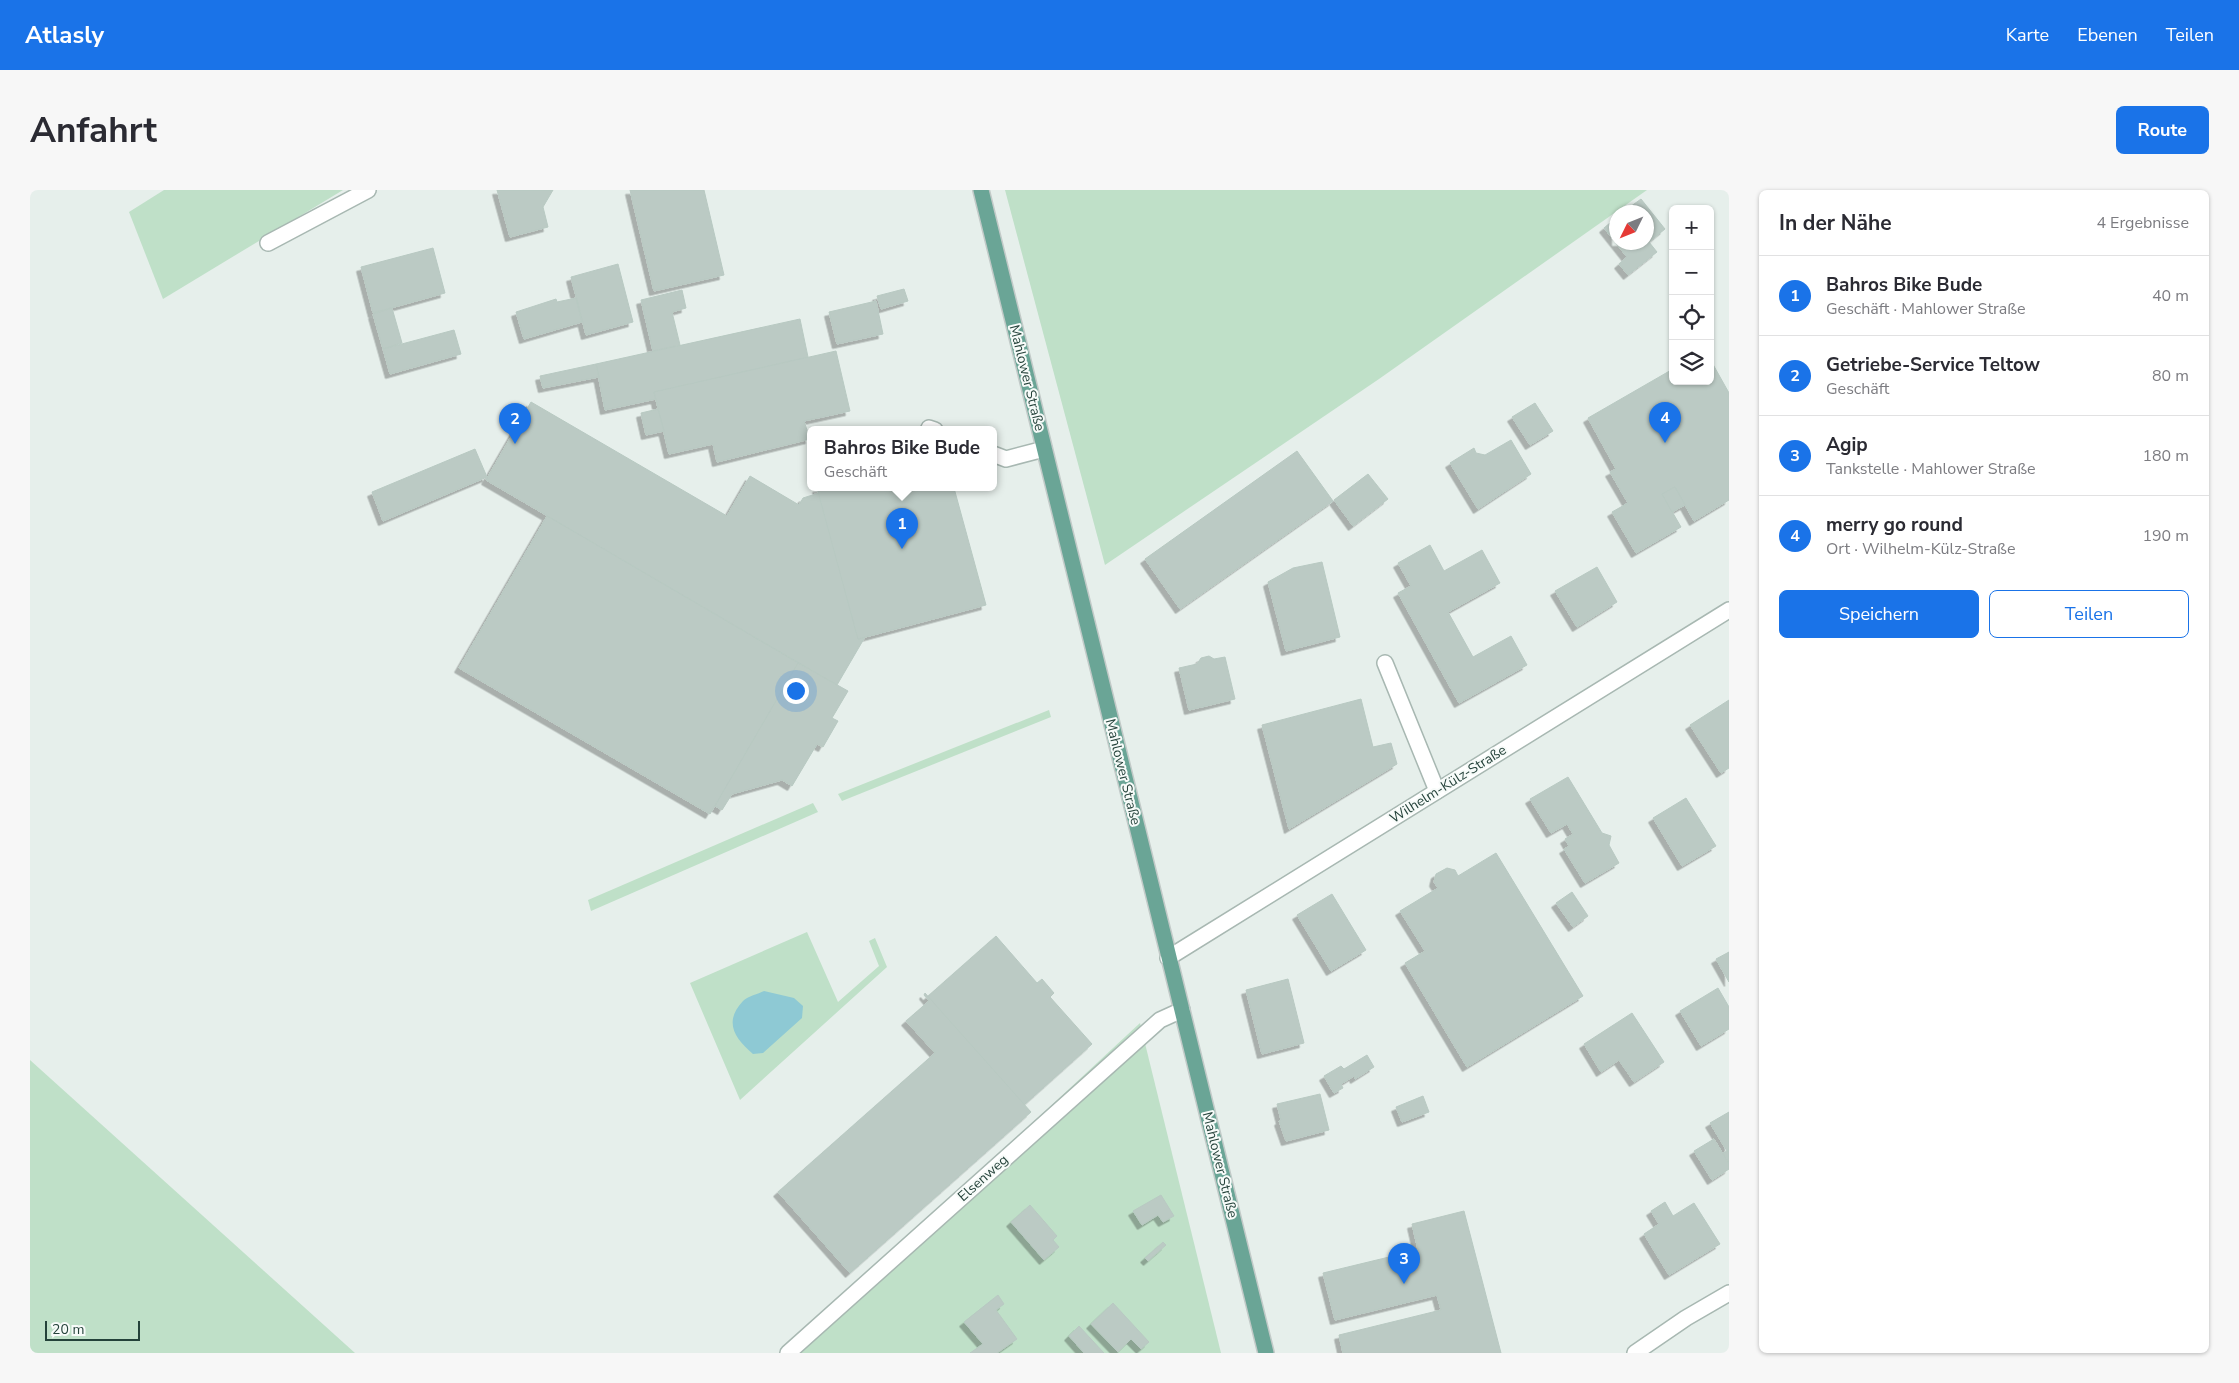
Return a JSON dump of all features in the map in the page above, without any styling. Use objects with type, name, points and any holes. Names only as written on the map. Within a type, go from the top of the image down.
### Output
[{"type":"main road","name":"Mahlower Straße","points":[[981,190],[1266,1353]]},
{"type":"street","points":[[268,243],[368,190]]},
{"type":"street","points":[[997,456],[1006,459],[1044,449]]},
{"type":"street","name":"Wilhelm-Külz-Straße","points":[[1168,958],[1729,610]]},
{"type":"street","points":[[1385,663],[1437,791]]},
{"type":"street","name":"Elsenweg","points":[[788,1353],[1155,1024],[1182,1010]]},
{"type":"street","points":[[1634,1353],[1686,1318],[1729,1293]]},
{"type":"green space","points":[[164,190],[343,190],[163,299],[129,212]]},
{"type":"green space","points":[[1005,190],[1647,190],[1626,205],[1609,205],[1609,217],[1379,379],[1105,565]]},
{"type":"green space","points":[[1049,710],[1051,717],[842,801],[838,794]]},
{"type":"green space","points":[[813,803],[818,812],[591,911],[588,900]]},
{"type":"green space","points":[[807,932],[838,1002],[879,966],[869,941],[875,938],[887,967],[740,1100],[690,983]]},
{"type":"green space","points":[[1140,1023],[1221,1353],[785,1353]]},
{"type":"green space","points":[[30,1060],[355,1353],[30,1353]]},
{"type":"water","points":[[764,991],[794,998],[803,1006],[802,1018],[763,1053],[753,1054],[741,1042],[734,1030],[734,1016],[745,999]]},
{"type":"building","points":[[497,190],[553,190],[543,207],[548,227],[510,237]]},
{"type":"building","points":[[630,190],[704,190],[724,275],[654,291]]},
{"type":"building","points":[[1641,199],[1646,205],[1633,205]]},
{"type":"building","points":[[1654,215],[1665,229],[1654,238]]},
{"type":"building","points":[[1609,224],[1609,234],[1604,228]]},
{"type":"building","points":[[433,248],[445,293],[373,313],[361,267]]},
{"type":"building","points":[[1654,248],[1657,252],[1628,275],[1619,264],[1627,257],[1621,250],[1654,250]]},
{"type":"building","points":[[618,264],[633,322],[586,335],[571,277]]},
{"type":"building","points":[[904,289],[908,301],[881,309],[877,296]]},
{"type":"building","points":[[682,290],[686,308],[672,312],[680,345],[653,351],[641,300]]},
{"type":"building","points":[[576,298],[582,322],[524,339],[516,312],[556,299],[557,302]]},
{"type":"building","points":[[876,301],[883,334],[837,344],[829,312]]},
{"type":"building","points":[[392,308],[402,343],[383,349],[373,314]]},
{"type":"building","points":[[800,319],[808,357],[654,392],[656,399],[605,410],[596,364]]},
{"type":"building","points":[[454,330],[461,354],[390,374],[383,349]]},
{"type":"building","points":[[836,351],[850,411],[804,421],[807,430],[807,440],[717,462],[713,444],[669,454],[654,392]]},
{"type":"building","points":[[596,364],[599,377],[543,388],[540,376]]},
{"type":"building","points":[[1714,366],[1729,393],[1729,500],[1694,521],[1675,487],[1662,494],[1681,527],[1636,553],[1612,512],[1628,503],[1610,472],[1616,469],[1588,418],[1669,371],[1669,385],[1714,385]]},
{"type":"building","points":[[531,402],[727,516],[750,476],[799,505],[803,498],[819,493],[858,639],[865,637],[837,685],[486,480]]},
{"type":"building","points":[[1535,403],[1553,431],[1530,445],[1512,417]]},
{"type":"building","points":[[658,409],[664,431],[646,435],[641,413]]},
{"type":"building","points":[[1511,440],[1531,474],[1478,509],[1450,463],[1474,448],[1476,453],[1485,455]]},
{"type":"building","points":[[475,449],[487,477],[383,521],[372,492]]},
{"type":"building","points":[[1297,451],[1333,501],[1180,609],[1145,559]]},
{"type":"building","points":[[1368,474],[1388,499],[1353,526],[1334,500]]},
{"type":"building","points":[[1675,487],[1685,505],[1672,512],[1662,494]]},
{"type":"building","points":[[818,491],[955,491],[986,605],[858,639]]},
{"type":"building","points":[[547,516],[798,663],[710,814],[459,668]]},
{"type":"building","points":[[1430,545],[1444,571],[1482,550],[1500,583],[1448,612],[1473,657],[1511,636],[1527,665],[1459,703],[1398,593],[1411,586],[1398,563]]},
{"type":"building","points":[[1322,562],[1340,637],[1286,651],[1268,582],[1293,568]]},
{"type":"building","points":[[1597,567],[1617,602],[1577,627],[1555,591]]},
{"type":"building","points":[[1209,656],[1214,659],[1225,657],[1235,699],[1189,710],[1179,668],[1197,664],[1201,658]]},
{"type":"building","points":[[798,663],[848,691],[832,718],[838,721],[823,747],[817,744],[792,786],[782,780],[732,794],[722,810],[715,806]]},
{"type":"building","points":[[1361,699],[1373,747],[1391,743],[1397,764],[1289,829],[1262,725]]},
{"type":"building","points":[[1729,700],[1729,768],[1721,773],[1690,725]]},
{"type":"building","points":[[1568,777],[1602,833],[1611,836],[1609,845],[1619,863],[1585,883],[1564,849],[1569,846],[1565,839],[1573,834],[1567,824],[1551,833],[1530,799]]},
{"type":"building","points":[[1686,798],[1716,846],[1682,866],[1653,818]]},
{"type":"building","points":[[1496,853],[1583,996],[1467,1067],[1405,963],[1425,951],[1400,911],[1438,888],[1434,882],[1436,874],[1447,868],[1455,870],[1458,876]]},
{"type":"building","points":[[1572,892],[1588,916],[1573,927],[1556,903]]},
{"type":"building","points":[[1332,894],[1366,950],[1331,971],[1297,915]]},
{"type":"building","points":[[996,936],[1037,983],[1042,979],[1054,993],[1050,997],[1092,1044],[1024,1105],[927,997]]},
{"type":"building","points":[[1729,952],[1729,982],[1716,959]]},
{"type":"building","points":[[1288,979],[1304,1043],[1262,1054],[1246,990]]},
{"type":"building","points":[[1718,988],[1729,1007],[1729,1029],[1701,1046],[1680,1011]]},
{"type":"building","points":[[925,993],[1031,1112],[850,1273],[778,1192],[935,1053],[906,1021],[929,1001],[924,995]]},
{"type":"building","points":[[1632,1013],[1664,1062],[1634,1082],[1619,1060],[1601,1072],[1584,1044]]},
{"type":"building","points":[[1367,1055],[1374,1067],[1355,1079],[1354,1076],[1341,1084],[1343,1088],[1334,1093],[1324,1076],[1341,1066],[1344,1069]]},
{"type":"building","points":[[1320,1094],[1329,1130],[1286,1141],[1279,1121],[1281,1120],[1277,1104]]},
{"type":"building","points":[[1423,1096],[1429,1112],[1402,1122],[1396,1107]]},
{"type":"building","points":[[1729,1112],[1729,1150],[1727,1151],[1710,1123]]},
{"type":"building","points":[[1714,1139],[1729,1164],[1729,1169],[1712,1180],[1694,1151]]},
{"type":"building","points":[[1729,1150],[1729,1164],[1723,1153]]},
{"type":"building","points":[[1161,1195],[1174,1216],[1163,1222],[1158,1215],[1142,1225],[1133,1211]]},
{"type":"building","points":[[1665,1202],[1673,1216],[1694,1203],[1720,1244],[1669,1275],[1644,1234],[1659,1224],[1651,1211]]},
{"type":"building","points":[[1030,1205],[1057,1236],[1053,1240],[1059,1247],[1044,1260],[1011,1222]]},
{"type":"building","points":[[1464,1211],[1501,1353],[1343,1353],[1339,1335],[1441,1310],[1437,1295],[1335,1320],[1323,1273],[1418,1250],[1412,1224]]},
{"type":"building","points":[[1163,1242],[1166,1245],[1148,1261],[1145,1258]]},
{"type":"building","points":[[998,1295],[1004,1304],[996,1310],[1017,1339],[997,1353],[970,1353],[983,1344],[964,1322]]},
{"type":"building","points":[[1113,1303],[1149,1342],[1141,1349],[1131,1339],[1118,1352],[1091,1324]]},
{"type":"building","points":[[1079,1326],[1104,1353],[1084,1353],[1069,1336]]},
{"type":"place","name":"merry go round","points":[[1665,443]]},
{"type":"place","name":"Getriebe-Service Teltow","points":[[515,444]]},
{"type":"place","name":"Bahros Bike Bude","points":[[902,549]]},
{"type":"place","name":"Agip","points":[[1404,1284]]}]
